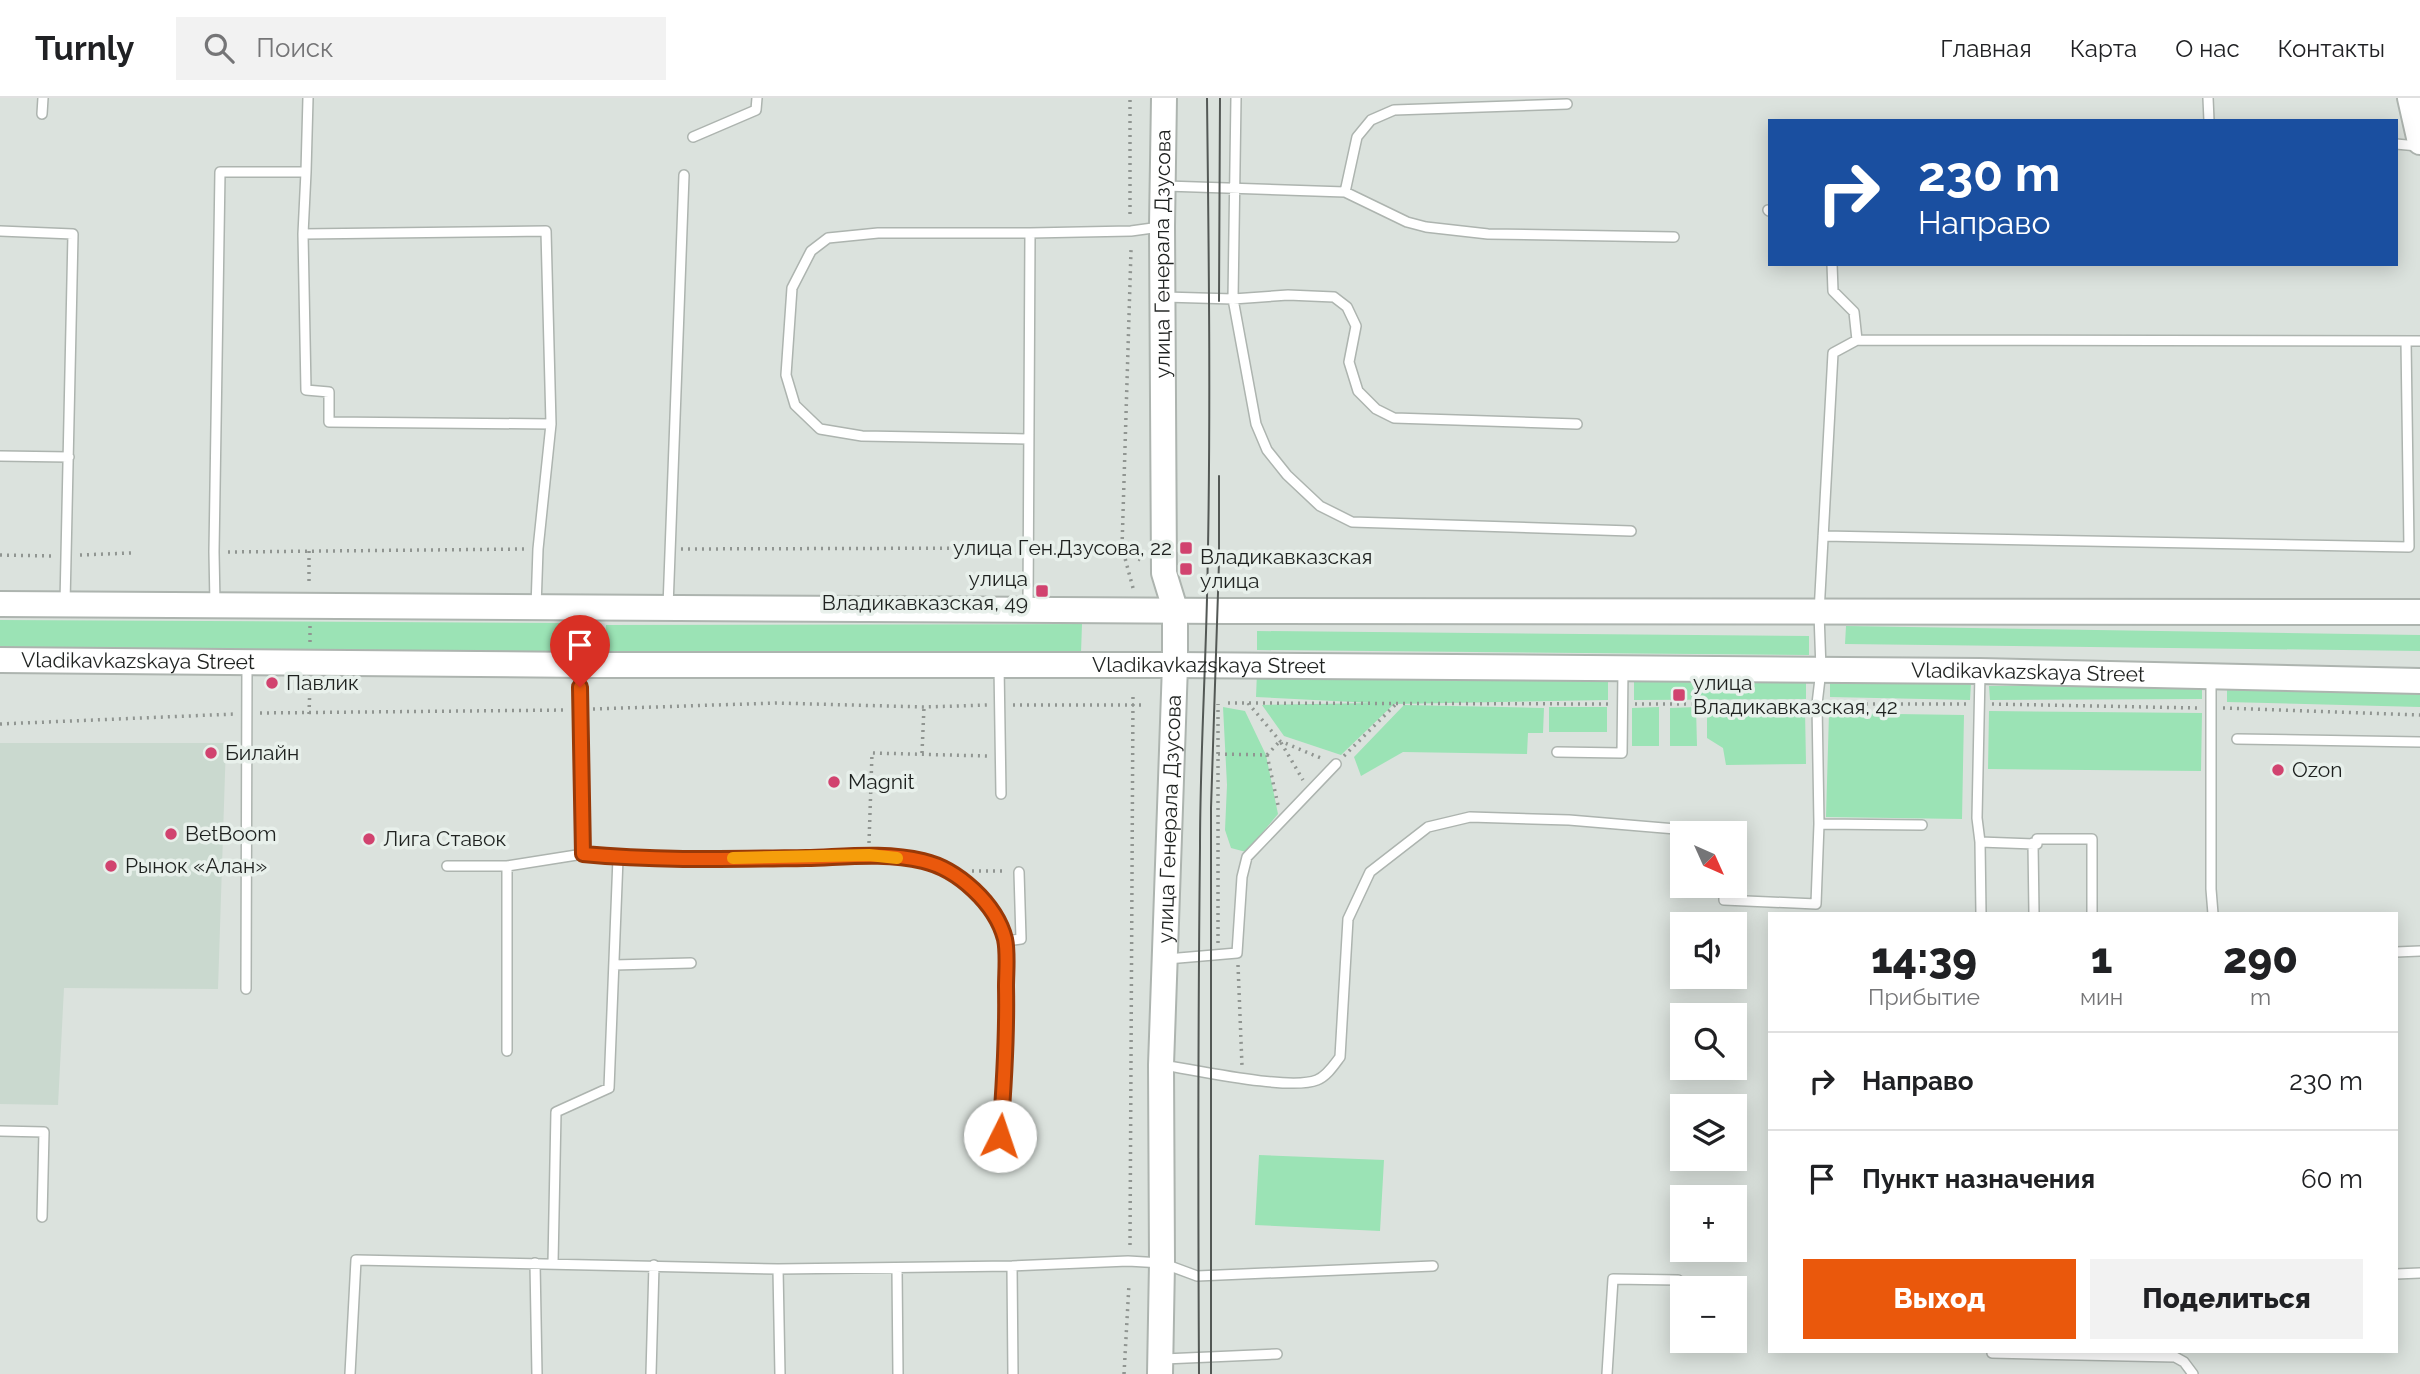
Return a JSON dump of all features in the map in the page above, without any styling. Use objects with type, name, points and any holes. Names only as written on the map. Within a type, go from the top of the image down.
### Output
[{"type":"main road","name":"улица Генерала Дзусова","points":[[1160,1367],[1161,1065],[1175,665],[1175,609],[1164,573],[1164,98]]},
{"type":"main road","points":[[2410,98],[2420,144]]},
{"type":"main road","points":[[0,604],[587,609],[2420,612]]},
{"type":"main road","name":"Vladikavkazskaya Street","points":[[0,660],[1980,671],[2420,681]]},
{"type":"lane","points":[[42,114],[43,98]]},
{"type":"lane","points":[[308,98],[303,234],[306,390],[329,392],[329,422],[551,424]]},
{"type":"lane","points":[[693,137],[756,110],[757,98]]},
{"type":"lane","points":[[1236,98],[1233,299],[1256,424],[1267,450],[1287,475],[1320,506],[1352,522],[1631,531]]},
{"type":"lane","points":[[2207,98],[2209,119]]},
{"type":"lane","points":[[1345,192],[1357,137],[1371,120],[1394,110],[1567,104]]},
{"type":"lane","points":[[2398,144],[2420,144]]},
{"type":"lane","points":[[216,606],[214,552],[220,172],[306,172]]},
{"type":"lane","points":[[668,609],[684,175]]},
{"type":"lane","points":[[1163,186],[1345,192],[1407,222],[1426,228],[1488,234],[1674,237]]},
{"type":"lane","points":[[1028,439],[862,436],[820,429],[795,405],[786,375],[792,288],[811,251],[828,238],[878,233],[1130,231],[1162,226]]},
{"type":"lane","points":[[0,231],[73,234],[65,605]]},
{"type":"lane","points":[[303,234],[546,231],[551,424],[538,549],[536,608]]},
{"type":"lane","points":[[1028,610],[1030,233]]},
{"type":"lane","points":[[1832,266],[1833,291],[1854,312],[1857,340]]},
{"type":"lane","points":[[1162,297],[1233,299],[1313,295],[1334,298],[1347,307],[1356,326],[1349,362],[1358,391],[1376,409],[1394,418],[1577,424]]},
{"type":"lane","points":[[1724,898],[1816,904],[1819,824],[1817,704],[1821,670],[1819,613],[1833,353],[1857,340],[2420,341]]},
{"type":"lane","points":[[1823,537],[2409,547],[2406,341]]},
{"type":"lane","points":[[0,456],[68,457]]},
{"type":"lane","points":[[583,854],[582,664],[587,609]]},
{"type":"lane","points":[[246,989],[248,661]]},
{"type":"lane","points":[[999,665],[1001,794]]},
{"type":"lane","points":[[1557,752],[1622,753],[1623,669]]},
{"type":"lane","points":[[1980,671],[1977,818],[1981,912]]},
{"type":"lane","points":[[2211,676],[2213,912]]},
{"type":"lane","points":[[2237,739],[2420,742]]},
{"type":"lane","points":[[1165,960],[1237,953],[1242,877],[1247,857],[1336,764]]},
{"type":"lane","points":[[1161,1065],[1293,1084],[1317,1080],[1328,1072],[1340,1057],[1348,919],[1370,872],[1428,827],[1470,817],[1569,820],[1670,829]]},
{"type":"lane","points":[[1819,824],[1922,825]]},
{"type":"lane","points":[[1980,842],[2037,844],[2037,839],[2092,839],[2092,912]]},
{"type":"lane","points":[[2033,843],[2034,912]]},
{"type":"lane","points":[[447,866],[507,866],[583,854],[618,858],[807,858],[869,855],[924,861],[947,870],[987,904],[998,920],[1005,941],[1007,1040],[999,1160]]},
{"type":"lane","points":[[553,1263],[556,1112],[609,1088],[618,858]]},
{"type":"lane","points":[[507,866],[507,1051]]},
{"type":"lane","points":[[1005,941],[1021,939],[1019,872]]},
{"type":"lane","points":[[2398,952],[2420,950]]},
{"type":"lane","points":[[614,965],[691,963]]},
{"type":"lane","points":[[0,1131],[44,1132],[41,1217]]},
{"type":"lane","points":[[350,1374],[356,1260],[778,1269],[897,1269],[1128,1261],[1162,1263],[1197,1276],[1433,1266]]},
{"type":"lane","points":[[535,1263],[537,1374]]},
{"type":"lane","points":[[651,1374],[654,1265]]},
{"type":"lane","points":[[1012,1266],[1013,1374]]},
{"type":"lane","points":[[778,1269],[780,1374]]},
{"type":"lane","points":[[897,1269],[898,1374]]},
{"type":"lane","points":[[2398,1274],[2420,1273]]},
{"type":"lane","points":[[1607,1374],[1613,1279],[1670,1280]]},
{"type":"lane","points":[[1992,1353],[2175,1357],[2193,1374]]},
{"type":"lane","points":[[1160,1367],[1277,1354]]},
{"type":"path","points":[[1130,98],[1130,214]]},
{"type":"path","points":[[1131,250],[1122,547],[1133,588]]},
{"type":"path","points":[[1046,548],[1122,547],[1150,567]]},
{"type":"path","points":[[670,549],[1015,548]]},
{"type":"path","points":[[214,552],[538,549]]},
{"type":"path","points":[[309,551],[309,591]]},
{"type":"path","points":[[0,555],[131,553]]},
{"type":"path","points":[[310,624],[310,648]]},
{"type":"path","points":[[309,714],[310,680]]},
{"type":"path","points":[[1130,1245],[1133,694]]},
{"type":"path","points":[[591,709],[777,703],[924,706],[1145,705]]},
{"type":"path","points":[[1248,703],[1280,741],[1309,791]]},
{"type":"path","points":[[1217,954],[1218,704]]},
{"type":"path","points":[[1280,741],[1336,764],[1396,704]]},
{"type":"path","points":[[922,754],[924,706]]},
{"type":"path","points":[[0,724],[246,713],[569,710]]},
{"type":"path","points":[[1218,754],[1267,755],[1280,741]]},
{"type":"path","points":[[869,855],[872,752],[1000,757]]},
{"type":"path","points":[[1267,755],[1281,821]]},
{"type":"path","points":[[947,870],[1019,872]]},
{"type":"path","points":[[1237,953],[1242,1077]]},
{"type":"path","points":[[1124,1374],[1129,1284]]},
{"type":"shaded area","name":"Рынок «Алан»","points":[[0,743],[226,743],[218,989],[64,988],[58,1105],[0,1104]]},
{"type":"green space","points":[[0,620],[572,623],[571,653],[0,649]]},
{"type":"green space","points":[[1082,624],[1081,653],[604,651],[606,625]]},
{"type":"green space","points":[[1846,626],[2420,635],[2420,651],[1845,644]]},
{"type":"green space","points":[[1257,631],[1809,636],[1809,655],[1257,650]]},
{"type":"green space","points":[[1257,672],[1608,675],[1608,700],[1394,704],[1341,755],[1284,736],[1262,705],[1373,703],[1256,697]]},
{"type":"green space","points":[[1806,679],[1806,699],[1634,700],[1634,680]]},
{"type":"green space","points":[[1830,680],[1971,683],[1970,700],[1830,697]]},
{"type":"green space","points":[[2227,683],[2420,689],[2420,707],[2227,702]]},
{"type":"green space","points":[[1989,686],[2202,686],[2202,699],[1990,700]]},
{"type":"green space","points":[[1404,705],[1544,708],[1543,733],[1528,733],[1527,754],[1403,752],[1361,776],[1354,757]]},
{"type":"green space","points":[[1223,707],[1245,711],[1266,755],[1278,814],[1246,852],[1231,848],[1225,830],[1227,785]]},
{"type":"green space","points":[[1549,707],[1607,707],[1607,732],[1549,732]]},
{"type":"green space","points":[[1659,707],[1659,746],[1632,746],[1632,708]]},
{"type":"green space","points":[[1696,707],[1697,746],[1670,746],[1670,708]]},
{"type":"green space","points":[[1805,710],[1806,764],[1726,765],[1723,748],[1707,738],[1707,711]]},
{"type":"green space","points":[[1989,711],[2202,713],[2201,771],[1988,769]]},
{"type":"green space","points":[[1829,713],[1964,715],[1962,819],[1826,817]]},
{"type":"green space","points":[[1259,1155],[1384,1160],[1380,1231],[1255,1225]]},
{"type":"tram line","points":[[1199,1374],[1200,817],[1209,473],[1207,98]]},
{"type":"tram line","points":[[1219,301],[1220,98]]},
{"type":"tram line","points":[[1211,1374],[1211,808],[1219,476]]},
{"type":"slow traffic","points":[[733,858],[869,855],[897,858]]},
{"type":"place","name":"улица Ген.Дзусова, 22","points":[[1186,548]]},
{"type":"place","name":"Владикавказская улица","points":[[1186,569]]},
{"type":"place","name":"улица Владикавказская, 49","points":[[1042,591]]},
{"type":"place","name":"Павлик","points":[[272,683]]},
{"type":"place","name":"улица Владикавказская, 42","points":[[1679,695]]},
{"type":"place","name":"Билайн","points":[[211,753]]},
{"type":"place","name":"Ozon","points":[[2278,770]]},
{"type":"place","name":"Magnit","points":[[834,782]]},
{"type":"place","name":"BetBoom","points":[[171,834]]},
{"type":"place","name":"Лига Ставок","points":[[369,839]]},
{"type":"place","name":"Рынок «Алан»","points":[[111,866]]},
{"type":"route","points":[[580,687],[583,854],[618,858],[807,858],[869,855],[924,861],[947,870],[987,904],[998,920],[1005,941],[1007,1040],[1000,1136]]}]
